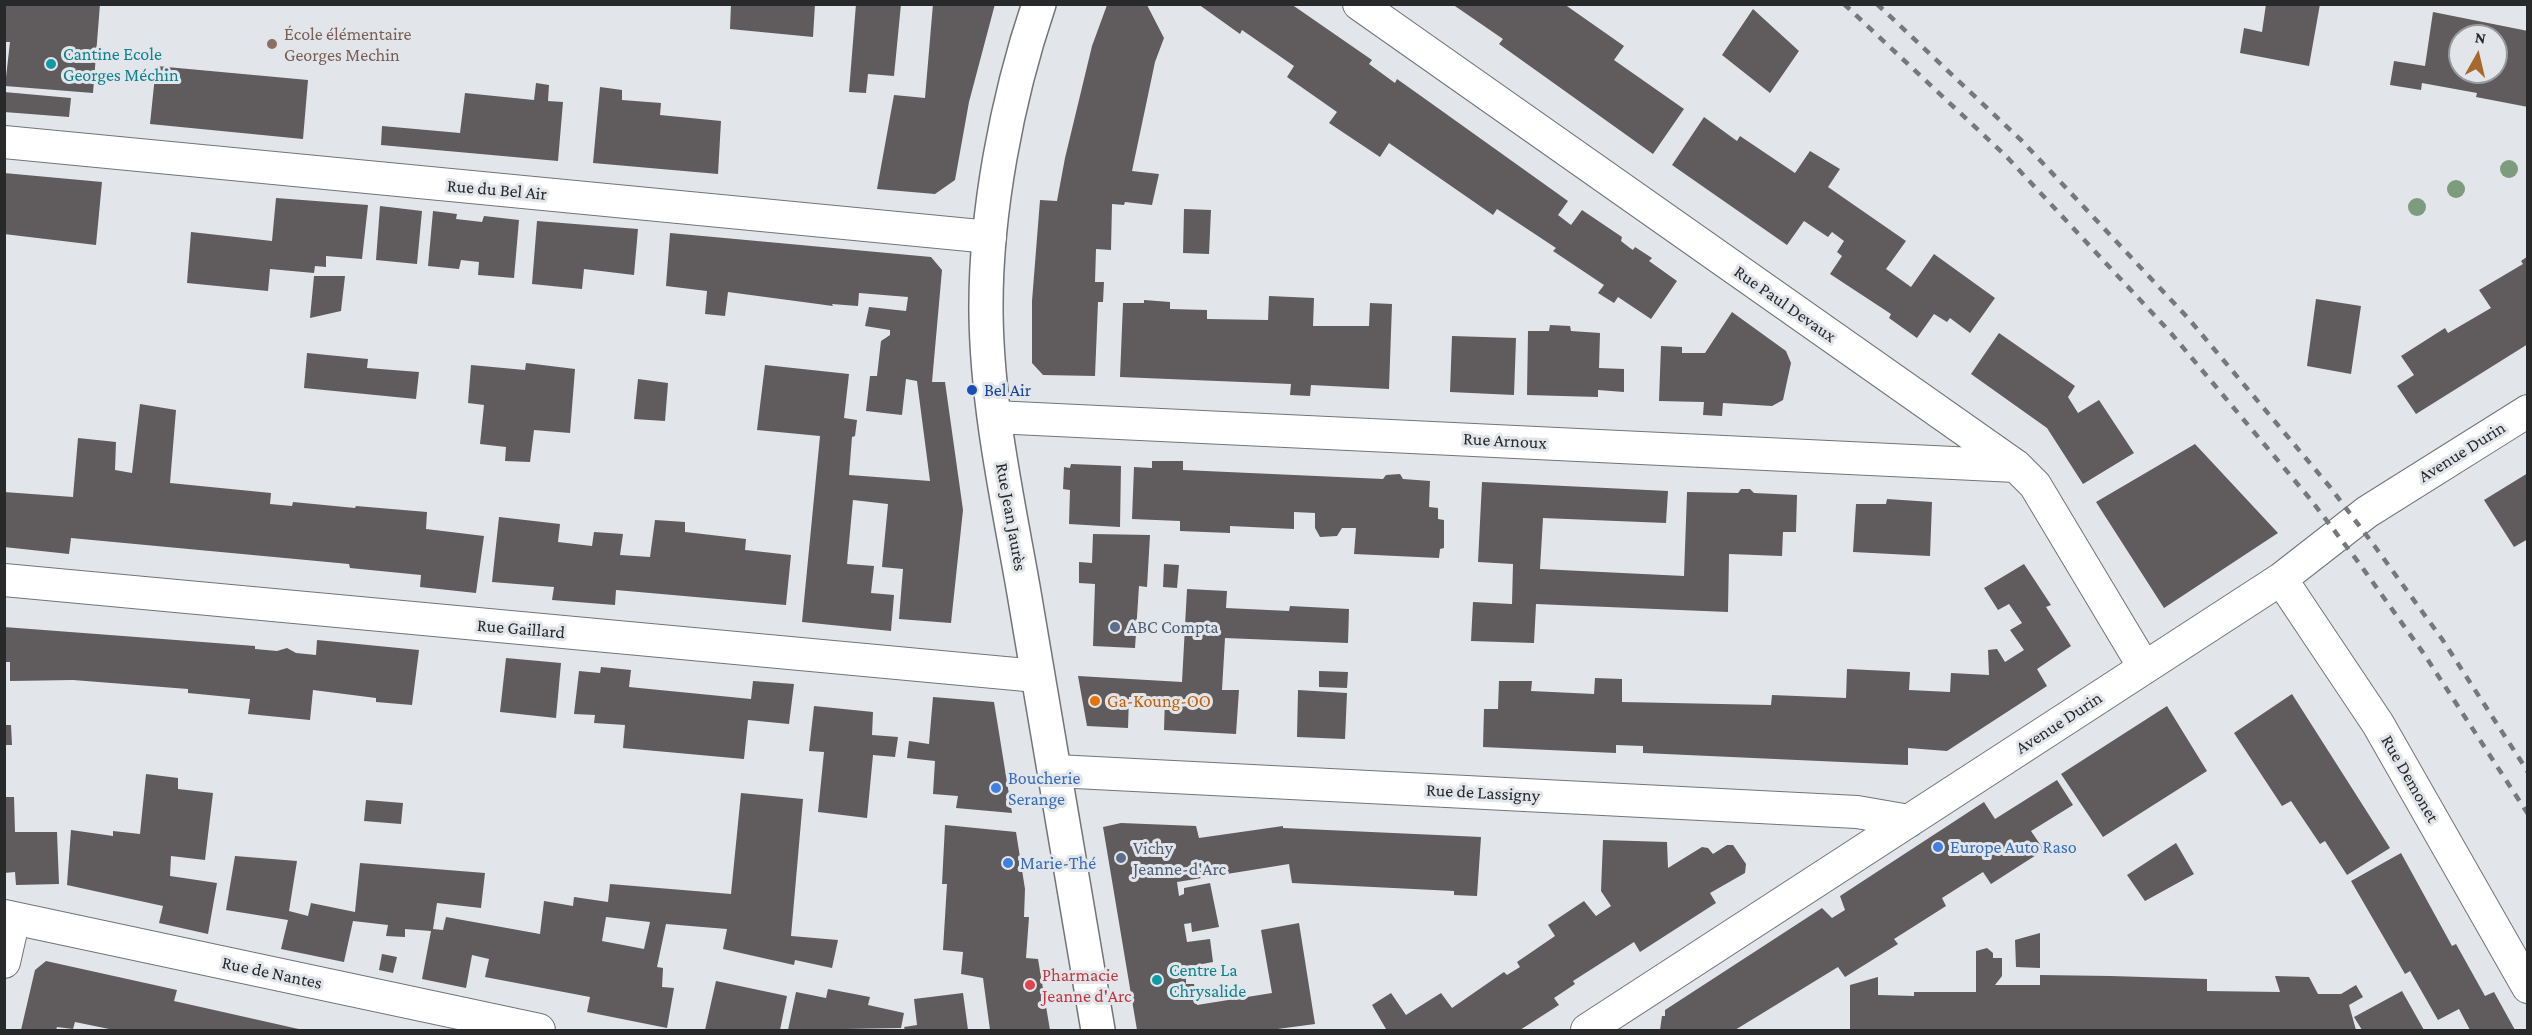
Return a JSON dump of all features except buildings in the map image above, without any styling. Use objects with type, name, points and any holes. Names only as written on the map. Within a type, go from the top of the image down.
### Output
[{"type":"street","name":"Rue Jean Jaurès","points":[[1039,4],[1020,61],[994,204],[986,313],[994,417],[1037,676],[1056,771],[1098,1030]]},
{"type":"street","name":"Rue Paul Devaux","points":[[1359,4],[2016,466],[2035,485],[2144,667]]},
{"type":"street","name":"Rue du Bel Air","points":[[4,142],[990,237]]},
{"type":"street","name":"Avenue Durin","points":[[1587,1030],[2281,579],[2367,512],[2528,411]]},
{"type":"street","name":"Rue Arnoux","points":[[994,417],[2016,466]]},
{"type":"street","name":"Rue Demonet","points":[[2281,579],[2379,724],[2528,987]]},
{"type":"street","name":"Rue Gaillard","points":[[4,580],[1037,676]]},
{"type":"street","name":"Rue de Lassigny","points":[[1056,771],[1857,812],[1909,820]]},
{"type":"street","points":[[4,962],[9,917]]},
{"type":"street","name":"Rue de Nantes","points":[[9,917],[539,1030]]},
{"type":"railway","points":[[1844,4],[2006,156],[2170,332],[2311,500],[2359,563],[2424,654],[2528,814]]},
{"type":"railway","points":[[1877,4],[2022,141],[2188,318],[2330,487],[2376,548],[2442,639],[2528,772]]},
{"type":"place","name":"École élémentaire Georges Mechin","points":[[272,44]]},
{"type":"place","name":"Cantine Ecole Georges Méchin","points":[[51,64]]},
{"type":"place","name":"Bel Air","points":[[972,390]]},
{"type":"place","name":"ABC Compta","points":[[1115,627]]},
{"type":"place","name":"Ga-Koung-OO","points":[[1095,701]]},
{"type":"place","name":"Boucherie Serange","points":[[996,788]]},
{"type":"place","name":"Europe Auto Raso","points":[[1938,847]]},
{"type":"place","name":"Vichy Jeanne-d'Arc","points":[[1121,858]]},
{"type":"place","name":"Marie-Thé","points":[[1008,863]]},
{"type":"place","name":"Centre La Chrysalide","points":[[1157,980]]},
{"type":"place","name":"Pharmacie Jeanne d'Arc","points":[[1030,985]]}]
